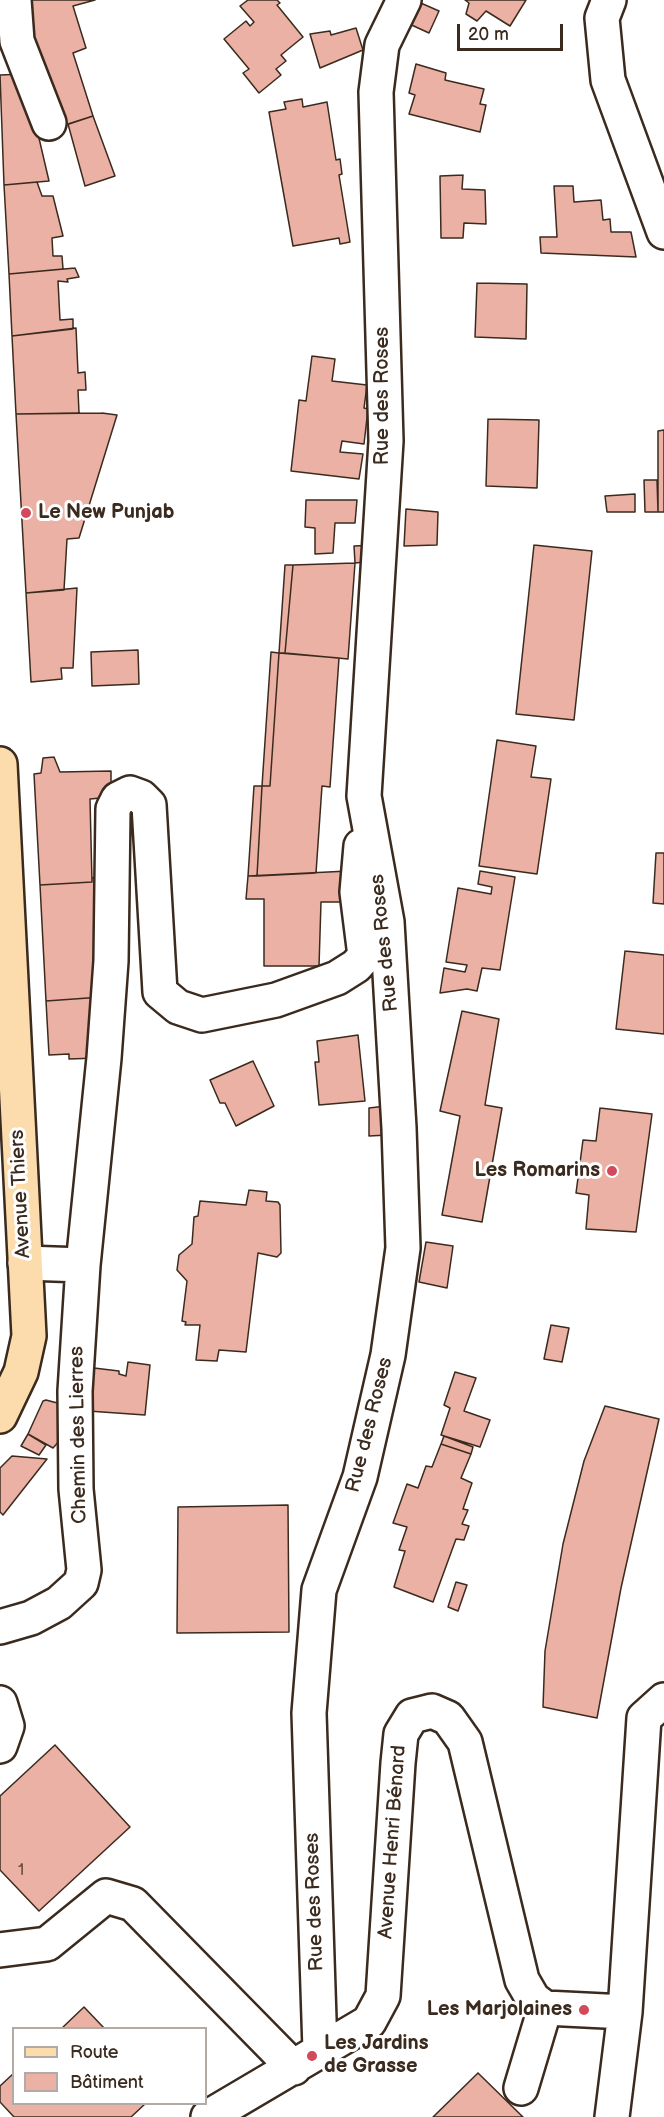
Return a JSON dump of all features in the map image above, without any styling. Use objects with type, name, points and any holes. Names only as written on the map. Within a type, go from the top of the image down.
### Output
[{"type":"main road","name":"Avenue Thiers","points":[[0,764],[28,1336],[21,1372],[0,1416]]},
{"type":"street","points":[[14,0],[17,40],[48,123]]},
{"type":"street","name":"Rue des Roses","points":[[83,1265],[104,1058],[111,962],[113,809],[118,799],[130,793],[141,797],[149,805],[160,992],[178,1007],[202,1015],[276,1000],[337,978],[356,966],[365,956],[357,892],[386,441],[376,92],[382,45],[404,0]]},
{"type":"street","points":[[609,0],[602,18],[608,80],[664,232]]},
{"type":"street","name":"Rue des Roses","points":[[307,2059],[309,1713],[319,1590],[360,1476],[388,1355],[403,1248],[399,1128],[387,922],[364,796]]},
{"type":"street","points":[[25,1263],[83,1265]]},
{"type":"street","name":"Chemin des Lierres","points":[[0,1627],[30,1618],[59,1603],[81,1583],[84,1570],[76,1489],[75,1402],[83,1265]]},
{"type":"street","points":[[612,2117],[625,2012],[644,1718],[664,1700]]},
{"type":"street","points":[[0,1703],[7,1726],[0,1746]]},
{"type":"street","name":"Avenue Henri Bénard","points":[[208,2117],[369,2022],[383,1996],[401,1734],[412,1716],[432,1711],[448,1718],[465,1742],[522,1980],[533,1999],[545,2008]]},
{"type":"street","points":[[0,1950],[47,1944],[106,1896],[133,1904],[307,2059]]},
{"type":"street","points":[[521,2088],[545,2008],[625,2012]]},
{"type":"building","points":[[23,0],[95,0],[73,6],[86,48],[73,53],[93,116],[60,127]]},
{"type":"building","points":[[248,0],[277,0],[280,3],[277,5],[303,37],[281,55],[286,61],[276,69],[281,75],[259,93],[243,73],[249,69],[224,39],[246,21],[250,26],[254,22],[240,6]]},
{"type":"building","points":[[414,0],[439,11],[429,33],[405,22]]},
{"type":"building","points":[[465,0],[526,0],[510,26],[486,11],[477,21],[466,14],[469,3]]},
{"type":"building","points":[[356,28],[363,50],[320,68],[310,34],[330,31],[331,35]]},
{"type":"building","points":[[416,64],[446,73],[445,80],[484,89],[480,104],[486,105],[480,132],[409,114],[415,95],[409,93]]},
{"type":"building","points":[[24,74],[49,181],[4,185],[0,75]]},
{"type":"building","points":[[302,99],[303,107],[327,102],[336,160],[340,159],[342,174],[339,175],[350,242],[340,244],[339,238],[293,246],[269,112],[286,109],[284,102]]},
{"type":"building","points":[[93,116],[115,176],[85,186],[68,124]]},
{"type":"building","points":[[463,175],[462,189],[485,190],[486,224],[464,223],[463,238],[441,238],[440,176]]},
{"type":"building","points":[[37,182],[42,196],[53,196],[63,236],[52,238],[53,256],[62,256],[63,269],[9,274],[4,185]]},
{"type":"building","points":[[554,186],[573,186],[574,202],[601,200],[603,220],[610,219],[611,232],[631,232],[636,257],[541,253],[540,237],[557,237]]},
{"type":"building","points":[[75,268],[79,277],[67,279],[68,282],[58,281],[60,320],[73,319],[73,329],[12,336],[9,274]]},
{"type":"building","points":[[477,283],[527,284],[526,339],[475,337]]},
{"type":"building","points":[[76,328],[78,373],[85,372],[86,390],[78,390],[79,413],[16,414],[12,336]]},
{"type":"building","points":[[312,356],[335,359],[332,381],[367,385],[364,408],[368,409],[364,444],[342,441],[340,452],[363,454],[359,479],[291,471],[299,400],[306,401]]},
{"type":"building","points":[[102,413],[117,415],[79,538],[67,539],[64,590],[26,593],[16,414]]},
{"type":"building","points":[[488,419],[539,420],[537,488],[486,486]]},
{"type":"building","points":[[664,430],[664,512],[658,512],[658,431]]},
{"type":"building","points":[[644,480],[657,480],[658,512],[645,512]]},
{"type":"building","points":[[635,494],[635,512],[607,512],[605,496]]},
{"type":"building","points":[[306,500],[357,500],[355,523],[335,523],[333,553],[315,554],[315,528],[305,527]]},
{"type":"building","points":[[406,509],[438,512],[437,545],[404,546]]},
{"type":"building","points":[[377,545],[376,561],[355,563],[354,546]]},
{"type":"building","points":[[534,545],[592,551],[574,720],[516,714]]},
{"type":"building","points":[[355,563],[348,659],[285,653],[293,565]]},
{"type":"building","points":[[285,565],[293,565],[285,653],[279,653]]},
{"type":"building","points":[[77,588],[73,668],[61,668],[62,679],[31,682],[26,593]]},
{"type":"building","points":[[138,650],[139,684],[92,686],[91,652]]},
{"type":"building","points":[[271,652],[279,653],[270,786],[262,786]]},
{"type":"building","points":[[279,653],[339,658],[330,787],[322,786],[316,873],[257,876],[262,786],[270,786]]},
{"type":"building","points":[[497,740],[536,746],[531,777],[551,779],[537,874],[479,866]]},
{"type":"building","points":[[54,757],[60,772],[111,771],[111,797],[90,799],[92,882],[40,885],[34,774],[41,773],[43,758]]},
{"type":"building","points":[[254,786],[262,786],[257,876],[248,876]]},
{"type":"building","points":[[656,853],[664,853],[664,904],[653,903]]},
{"type":"building","points":[[348,871],[350,902],[321,902],[319,966],[264,966],[264,899],[246,899],[248,876]]},
{"type":"building","points":[[480,871],[515,877],[500,970],[482,968],[477,991],[467,989],[440,993],[444,968],[465,972],[467,965],[446,962],[458,888],[491,894],[492,887],[478,884]]},
{"type":"building","points":[[97,877],[102,997],[46,1001],[40,885],[92,882],[92,878]]},
{"type":"building","points":[[625,951],[664,955],[664,1034],[616,1029]]},
{"type":"building","points":[[102,997],[97,1058],[69,1059],[69,1054],[49,1055],[46,1001]]},
{"type":"building","points":[[462,1011],[499,1019],[485,1105],[502,1108],[482,1222],[442,1215],[460,1116],[440,1111]]},
{"type":"building","points":[[358,1035],[365,1101],[319,1105],[315,1062],[319,1062],[317,1041]]},
{"type":"building","points":[[253,1061],[274,1106],[236,1126],[225,1103],[220,1103],[210,1080]]},
{"type":"building","points":[[386,1106],[388,1135],[369,1136],[369,1108]]},
{"type":"building","name":"Les Romarins","points":[[600,1108],[652,1114],[636,1232],[586,1229],[589,1195],[576,1193],[583,1140],[596,1141]]},
{"type":"building","points":[[249,1190],[267,1192],[266,1201],[278,1202],[280,1205],[281,1253],[277,1257],[258,1253],[246,1352],[219,1350],[217,1361],[196,1360],[200,1325],[185,1325],[186,1322],[182,1321],[187,1281],[177,1270],[179,1255],[192,1244],[194,1217],[198,1216],[200,1201],[246,1205]]},
{"type":"building","points":[[426,1242],[453,1246],[447,1288],[419,1282]]},
{"type":"building","points":[[551,1325],[569,1328],[562,1362],[544,1359]]},
{"type":"building","points":[[128,1362],[150,1365],[145,1415],[88,1411],[94,1368],[119,1371],[119,1374],[126,1376]]},
{"type":"building","points":[[455,1372],[476,1378],[464,1411],[490,1420],[480,1447],[441,1435],[450,1408],[444,1405]]},
{"type":"building","points":[[43,1401],[65,1405],[58,1424],[63,1426],[62,1438],[53,1448],[28,1434]]},
{"type":"building","points":[[605,1406],[659,1419],[621,1588],[597,1718],[543,1707],[545,1651],[563,1544],[584,1461]]},
{"type":"building","points":[[28,1434],[46,1445],[39,1455],[21,1446]]},
{"type":"building","points":[[444,1436],[473,1447],[471,1454],[441,1444]]},
{"type":"building","points":[[441,1444],[471,1454],[461,1478],[472,1483],[463,1509],[468,1510],[462,1524],[469,1526],[464,1540],[456,1539],[433,1602],[394,1587],[405,1551],[399,1550],[407,1527],[393,1523],[407,1484],[418,1488],[426,1466],[432,1467]]},
{"type":"building","points":[[12,1456],[47,1459],[3,1515],[0,1512],[0,1468]]},
{"type":"building","points":[[288,1505],[289,1632],[177,1633],[178,1507]]},
{"type":"building","points":[[456,1582],[467,1585],[458,1611],[448,1607]]},
{"type":"building","points":[[55,1745],[130,1827],[39,1911],[0,1870],[0,1796]]},
{"type":"building","points":[[84,2007],[103,2027],[63,2027]]},
{"type":"building","points":[[478,2073],[523,2117],[433,2117]]},
{"type":"building","points":[[12,2075],[12,2105],[144,2105],[131,2117],[14,2117],[0,2102],[0,2086]]},
{"type":"place","name":"Le New Punjab","points":[[26,513]]},
{"type":"place","name":"Les Romarins","points":[[612,1171]]},
{"type":"place","name":"Les Marjolaines","points":[[584,2010]]},
{"type":"place","name":"Les Jardins de Grasse","points":[[312,2056]]}]
